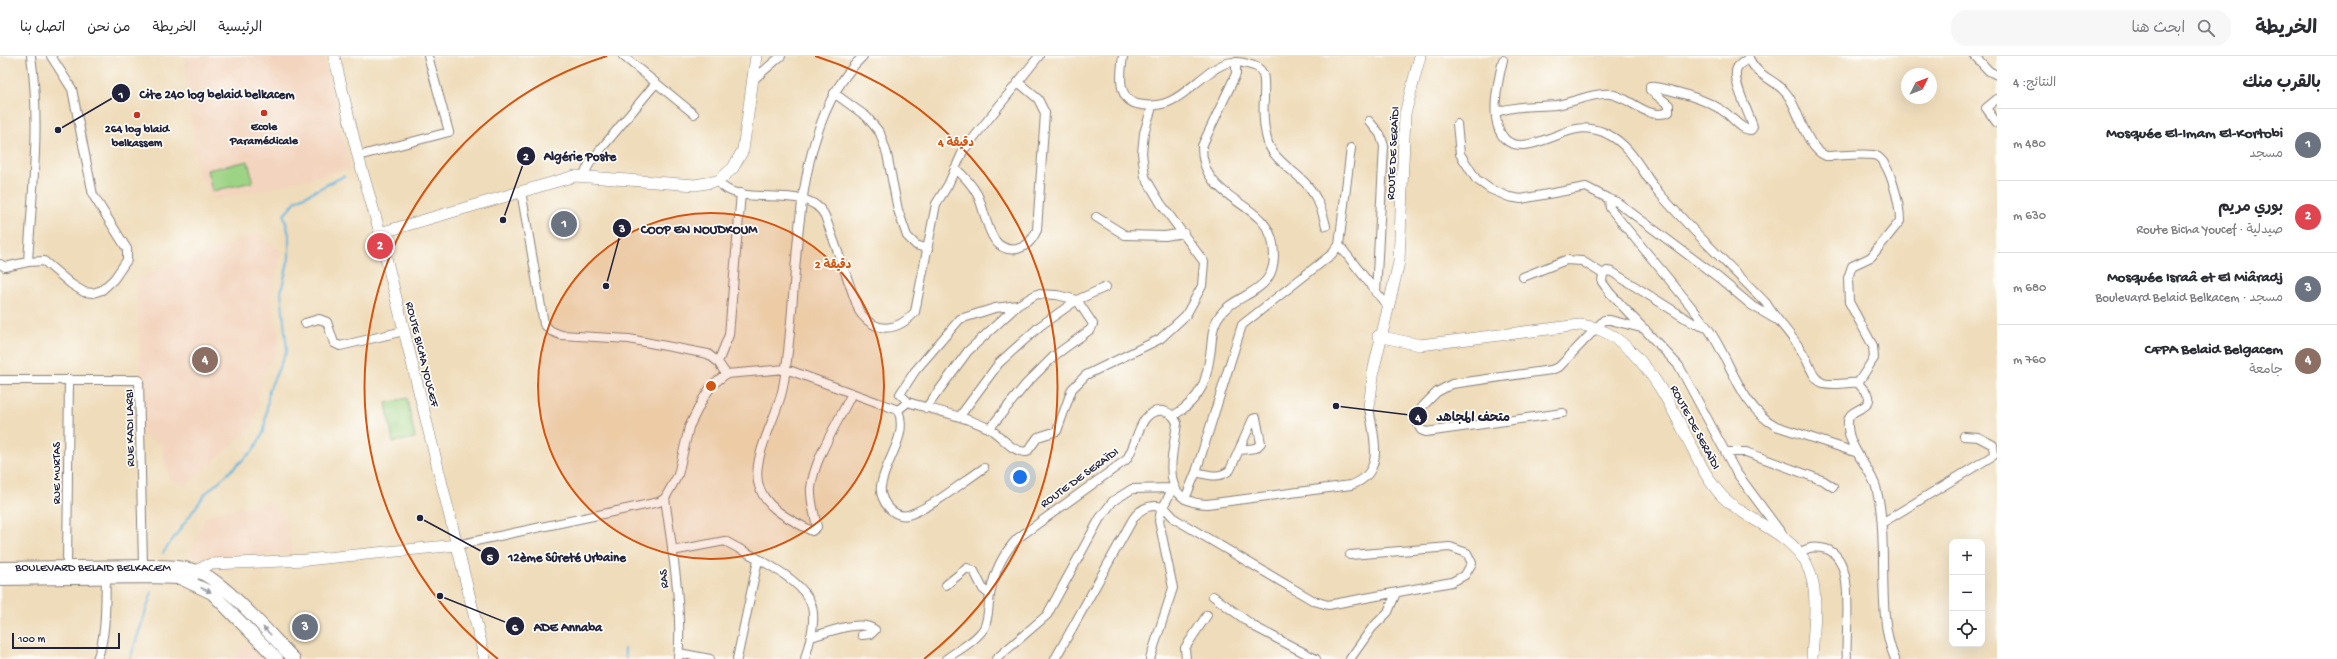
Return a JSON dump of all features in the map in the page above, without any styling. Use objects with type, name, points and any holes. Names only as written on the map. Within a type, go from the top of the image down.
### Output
[{"type":"main road","name":"BOULEVARD BELAID BELKACEM","points":[[0,568],[67,567],[147,569],[171,572],[196,571],[222,586],[294,659]]},
{"type":"main road","name":"BOULEVARD BELAID BELKACEM","points":[[0,579],[106,577],[147,569]]},
{"type":"main road","name":"BOULEVARD BELAID BELKACEM","points":[[171,572],[212,593],[277,659]]},
{"type":"street","points":[[28,262],[34,179],[35,85],[31,56]]},
{"type":"street","points":[[0,264],[5,267],[28,262],[44,261],[71,284],[84,292],[93,293],[102,290],[114,279],[127,260],[127,249],[93,195],[72,89],[51,56]]},
{"type":"street","name":"ROUTE BICHA YOUCEF","points":[[334,56],[358,156],[380,233],[485,659]]},
{"type":"street","points":[[358,156],[449,132],[428,56]]},
{"type":"street","points":[[623,56],[694,114]]},
{"type":"street","points":[[380,233],[570,177],[583,176],[695,185],[718,181],[733,168],[743,150],[756,56]]},
{"type":"street","points":[[753,80],[781,56]]},
{"type":"street","points":[[718,181],[727,189],[741,193],[804,199],[814,203],[823,211],[859,311],[866,321],[880,328],[895,326],[908,321],[915,312],[936,204],[948,185],[963,151],[1039,56]]},
{"type":"street","points":[[1123,56],[1120,78],[1126,95],[1134,103],[1152,107],[1168,103],[1194,87],[1214,69],[1226,63],[1236,62],[1254,66],[1262,72],[1264,78],[1264,110],[1269,145],[1307,185],[1321,205],[1326,226]]},
{"type":"street","name":"ROUTE DE SERAÏDI","points":[[1173,488],[1185,498],[1200,504],[1208,504],[1358,483],[1369,474],[1375,461],[1369,407],[1368,378],[1400,252],[1405,114],[1420,56]]},
{"type":"street","points":[[1975,56],[1989,71],[1997,75]]},
{"type":"street","points":[[1496,112],[1516,106],[1556,105],[1608,94],[1620,96],[1651,114],[1657,115],[1669,112],[1671,108],[1669,105],[1648,88],[1650,86],[1685,93],[1724,111],[1741,126],[1751,130],[1752,127],[1750,116],[1734,76],[1737,66],[1748,57],[1762,77],[1783,87],[1797,108],[1814,148],[1819,153],[1826,156],[1874,155],[1884,161],[1890,172],[1900,221],[1870,257],[1852,266],[1848,278],[1849,302],[1873,346],[1874,358],[1858,383]]},
{"type":"street","points":[[852,393],[820,459],[813,477],[811,490],[818,528],[812,531],[782,516],[766,498],[758,483],[757,468],[781,400],[786,369],[810,153],[825,111],[834,93],[859,58]]},
{"type":"street","points":[[1503,60],[1497,89],[1496,112],[1499,130],[1504,139],[1513,145],[1526,145],[1577,129],[1608,134],[1620,141],[1659,193],[1766,302],[1775,319],[1794,340],[1812,372],[1822,382],[1858,383]]},
{"type":"street","points":[[1150,659],[1173,588],[1159,526],[1160,516],[1173,488],[1171,477],[1177,423],[1173,416],[1190,404],[1202,388],[1208,369],[1213,330],[1219,316],[1229,306],[1260,287],[1266,280],[1273,263],[1273,243],[1264,224],[1217,186],[1207,172],[1202,157],[1202,146],[1236,74],[1236,62]]},
{"type":"street","points":[[955,168],[968,180],[978,196],[990,232],[996,242],[1011,249],[1022,247],[1032,240],[1036,230],[1045,113],[1038,98],[1018,82]]},
{"type":"street","points":[[583,176],[591,161],[656,83]]},
{"type":"street","points":[[834,93],[867,117],[880,133],[887,154],[898,210],[907,236],[916,245],[928,249]]},
{"type":"street","points":[[1997,99],[1986,108],[1997,123]]},
{"type":"street","points":[[1018,305],[995,308],[960,318],[914,371],[900,394],[908,402],[960,416],[990,428],[1015,449],[1027,452],[1038,437],[1057,431],[1072,389],[1086,375],[1160,339],[1186,315],[1202,286],[1204,262],[1184,233],[1161,204],[1145,177],[1142,153],[1144,133],[1152,107]]},
{"type":"street","points":[[1369,121],[1380,134],[1384,146],[1376,293]]},
{"type":"street","points":[[1457,124],[1460,154],[1476,179],[1490,189],[1509,197],[1521,199],[1586,187],[1617,202],[1719,278],[1751,305],[1775,319]]},
{"type":"street","points":[[1185,498],[1196,472],[1242,325],[1332,254],[1339,245],[1351,148]]},
{"type":"street","points":[[521,191],[544,324],[551,331],[561,335],[629,339],[692,350],[708,354],[718,362],[726,374]]},
{"type":"street","points":[[718,362],[730,335],[741,193]]},
{"type":"street","points":[[1610,199],[1610,208],[1707,328],[1746,397],[1766,420],[1776,426],[1856,452]]},
{"type":"street","points":[[1096,217],[1125,235],[1165,236],[1184,233]]},
{"type":"street","points":[[1339,245],[1385,303]]},
{"type":"street","name":"ROUTE DE SERAÏDI","points":[[1379,339],[1385,303],[1400,252]]},
{"type":"street","points":[[1523,277],[1566,260],[1582,261],[1603,274]]},
{"type":"street","points":[[1603,274],[1607,271],[1612,272],[1693,323],[1707,328]]},
{"type":"street","points":[[1603,274],[1602,282],[1679,366],[1736,472],[1787,541]]},
{"type":"street","points":[[960,416],[1000,363],[1040,326],[1077,300],[1106,287]]},
{"type":"street","points":[[926,408],[968,351],[1018,305],[1037,294],[1057,295],[1077,300],[1093,324],[1091,329],[1054,356],[990,428]]},
{"type":"street","points":[[305,323],[320,319],[327,322],[334,343],[340,346],[404,331]]},
{"type":"street","points":[[1563,413],[1426,432],[1421,430],[1417,423],[1419,412],[1423,406],[1437,392],[1457,382],[1555,369],[1562,364],[1596,328],[1607,320],[1645,329]]},
{"type":"street","name":"ROUTE DE SERAÏDI","points":[[1379,339],[1417,350],[1573,324],[1596,328],[1620,341],[1651,373],[1706,476],[1721,495],[1740,512],[1787,541],[1799,553],[1811,575],[1814,587],[1812,659]]},
{"type":"street","points":[[188,582],[196,571],[203,566],[211,564],[306,560],[457,545],[659,502],[665,498],[678,475],[689,428],[703,399],[712,386],[726,374],[786,369],[898,410],[902,418],[900,433],[881,487],[885,504],[896,514],[909,515],[922,509],[984,468]]},
{"type":"street","name":"RUE MURTAS","points":[[67,567],[69,379]]},
{"type":"street","name":"RUE KADI LARBI","points":[[0,380],[136,379],[140,383],[147,569]]},
{"type":"street","points":[[1858,383],[1869,399],[1863,408],[1855,410],[1848,421],[1856,452],[1874,482],[1882,523],[1888,642],[1895,659]]},
{"type":"street","points":[[898,410],[908,402]]},
{"type":"street","name":"ROUTE DE SERAÏDI","points":[[946,659],[983,629],[987,619],[990,595],[1002,557],[1018,538],[1126,460],[1134,449],[1146,416],[1160,411],[1173,416]]},
{"type":"street","points":[[1882,523],[1994,455],[1993,445],[1986,440],[1964,436]]},
{"type":"street","points":[[1196,472],[1214,476],[1224,474],[1230,470],[1240,450]]},
{"type":"street","points":[[1726,452],[1746,452],[1824,481],[1833,487]]},
{"type":"street","points":[[996,659],[1047,615],[1100,518],[1113,501],[1132,489],[1173,488]]},
{"type":"street","name":"RAS","points":[[665,498],[672,551],[679,634],[678,656]]},
{"type":"street","points":[[1055,659],[1136,514],[1152,505],[1164,507],[1175,519],[1314,601],[1328,605],[1396,594],[1459,579],[1470,569],[1471,557],[1464,551],[1450,547],[1350,555]]},
{"type":"street","points":[[672,551],[725,541],[792,579],[804,592],[812,607],[811,637],[805,659]]},
{"type":"street","points":[[1799,553],[1808,548],[1817,547],[1828,550],[1838,556],[1844,566],[1847,580],[1847,659]]},
{"type":"street","points":[[737,659],[758,560]]},
{"type":"street","points":[[946,585],[967,568],[974,571],[983,589],[990,595]]},
{"type":"street","points":[[97,659],[100,651],[103,630],[106,577]]},
{"type":"street","points":[[1350,659],[1372,628],[1388,612],[1396,594]]},
{"type":"street","points":[[1213,596],[1255,627],[1316,659]]},
{"type":"street","points":[[1186,659],[1185,648],[1207,615]]},
{"type":"street","points":[[811,637],[853,625],[868,627],[875,630],[871,634],[862,635]]},
{"type":"street","points":[[678,656],[710,659]]},
{"type":"shaded area","name":"Ecole Paramédicale","points":[[184,56],[323,56],[351,169],[214,200],[197,171]]},
{"type":"shaded area","points":[[258,233],[281,251],[272,298],[280,345],[263,374],[254,426],[186,486],[169,480],[161,443],[143,436],[136,279]]},
{"type":"shaded area","points":[[271,501],[286,519],[293,553],[189,558],[205,516]]},
{"type":"shaded area","points":[[247,644],[262,659],[232,659]]},
{"type":"green space","points":[[248,161],[253,182],[212,191],[207,170]]},
{"type":"green space","points":[[407,398],[415,438],[393,442],[386,403]]},
{"type":"waterway","points":[[163,553],[206,493],[254,450],[264,431],[269,390],[287,350],[281,292],[289,258],[289,235],[284,215],[297,200],[344,176]]},
{"type":"waterway","points":[[130,659],[152,592]]},
{"type":"waterway","points":[[624,649],[626,659]]},
{"type":"place","name":"Ecole Paramédicale","points":[[264,113]]},
{"type":"place","name":"264 log blaid belkassem","points":[[137,115]]},
{"type":"place","name":"Cite 240 log belaid belkacem","points":[[58,130]]},
{"type":"place","name":"Algérie Poste","points":[[503,220]]},
{"type":"place","name":"Mosquée El-Imam El-Kortobi","points":[[564,224]]},
{"type":"place","name":"بوري مريم","points":[[380,246]]},
{"type":"place","name":"COOP EN NOUDKOUM","points":[[606,286]]},
{"type":"place","name":"CFPA Belaid Belgacem","points":[[205,360]]},
{"type":"place","name":"متحف المجاهد","points":[[1336,406]]},
{"type":"place","name":"12ème Sûreté Urbaine","points":[[420,518]]},
{"type":"place","name":"ADE Annaba","points":[[440,596]]},
{"type":"place","name":"Mosquée Israâ et El Miâradj","points":[[305,627]]}]
